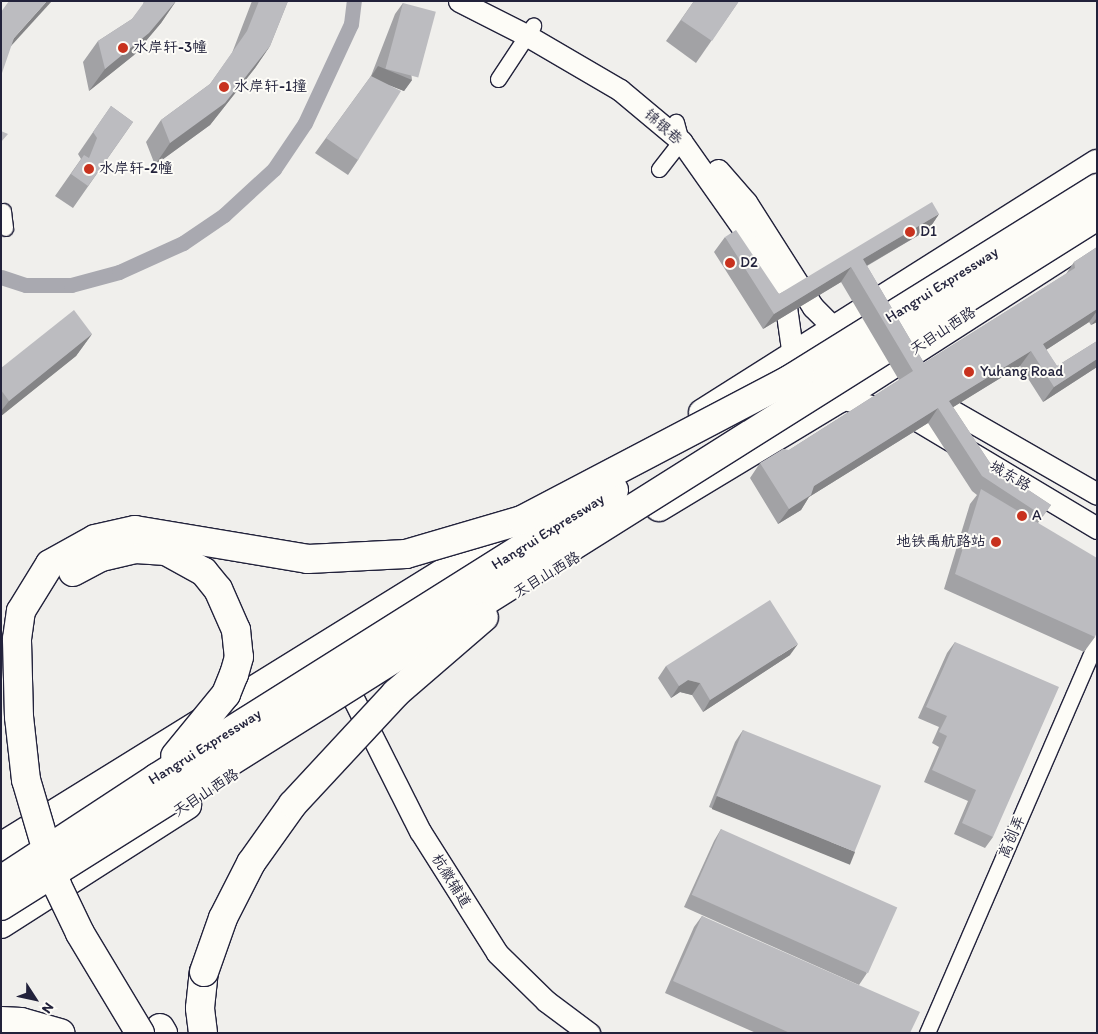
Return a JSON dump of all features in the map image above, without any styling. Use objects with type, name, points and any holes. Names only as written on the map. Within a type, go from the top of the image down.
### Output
[{"type":"highway","points":[[1,847],[796,365],[836,330],[1097,164]]},
{"type":"highway","name":"Hangrui Expressway","points":[[1,880],[796,365],[1097,188]]},
{"type":"highway","name":"Hangrui Expressway","points":[[1,906],[1097,216]]},
{"type":"highway","name":"天目山西路","points":[[1,924],[506,599],[840,398],[912,369],[1097,232]]},
{"type":"highway","points":[[154,1031],[80,933],[57,885],[26,780],[18,700],[17,639],[21,611],[50,564],[95,539],[135,530],[308,558],[406,554],[522,520],[796,365]]},
{"type":"highway","points":[[154,1031],[74,878],[45,776],[34,666],[39,617],[63,578],[101,557],[136,550],[166,551],[204,572],[218,589],[230,610],[239,657],[226,694],[156,778]]},
{"type":"highway","points":[[203,1033],[200,1008],[204,972],[223,918],[251,863],[293,804],[396,693],[561,552]]},
{"type":"highway","points":[[1,1021],[21,1022],[60,1033]]},
{"type":"main road","name":"锦银巷","points":[[459,1],[529,31],[630,86],[678,131],[746,202],[813,307],[836,330]]},
{"type":"main road","name":"锦银巷","points":[[491,1],[529,31]]},
{"type":"main road","name":"锦银巷","points":[[678,131],[767,263],[786,307],[796,365]]},
{"type":"main road","points":[[836,330],[912,369]]},
{"type":"main road","name":"城东路","points":[[796,365],[840,398],[910,416],[1097,528]]},
{"type":"main road","name":"城东路","points":[[912,369],[926,395],[1097,494]]},
{"type":"main road","name":"杭徽辅道","points":[[353,698],[420,831],[497,953],[546,1001],[589,1033]]},
{"type":"street","points":[[498,79],[529,31]]},
{"type":"street","points":[[659,169],[678,131]]},
{"type":"street","points":[[3,211],[5,228]]},
{"type":"street","name":"高创弄","points":[[927,1033],[1097,640]]},
{"type":"building","points":[[9,1],[47,1],[14,38],[1,76],[1,12]]},
{"type":"building","name":"水岸轩-3幢","points":[[145,1],[176,1],[149,33],[105,69],[98,41],[132,19]]},
{"type":"building","name":"水岸轩-1撞","points":[[259,1],[288,1],[270,46],[225,103],[170,143],[161,120],[210,84],[247,31]]},
{"type":"building","points":[[694,1],[739,1],[712,41],[681,20]]},
{"type":"building","points":[[403,3],[436,12],[418,77],[385,69]]},
{"type":"building","points":[[371,76],[401,91],[358,160],[326,138]]},
{"type":"building","points":[[111,106],[133,122],[88,186],[71,174],[84,155],[89,158],[97,138],[93,132]]},
{"type":"building","points":[[1,131],[8,134],[1,142]]},
{"type":"building","name":"Yuhang Road","points":[[932,202],[939,214],[863,259],[924,363],[1075,268],[1074,262],[1097,247],[1097,309],[1043,344],[1057,366],[1097,341],[1097,359],[1054,387],[1031,351],[949,401],[992,466],[1051,505],[1043,516],[982,476],[938,408],[814,486],[811,495],[789,509],[760,463],[783,449],[789,450],[913,371],[851,267],[774,314],[725,237],[736,230],[779,294]]},
{"type":"building","points":[[74,310],[92,334],[9,401],[1,390],[1,368]]},
{"type":"building","name":"地铁禹航路站","points":[[981,489],[1097,558],[1097,632],[1095,637],[955,574]]},
{"type":"building","points":[[770,600],[798,644],[710,700],[700,683],[688,680],[679,686],[666,666]]},
{"type":"building","points":[[955,642],[1059,687],[993,837],[962,823],[976,790],[932,770],[947,736],[939,732],[947,716],[926,707]]},
{"type":"building","points":[[743,730],[881,786],[855,852],[716,796]]},
{"type":"building","points":[[721,829],[897,908],[868,973],[692,895]]},
{"type":"building","points":[[702,916],[920,1012],[910,1033],[790,1033],[673,981]]},
{"type":"waterway","points":[[1,277],[26,285],[71,285],[119,272],[183,243],[224,215],[274,169],[305,123],[351,24],[354,1]]},
{"type":"place","name":"水岸轩-3幢","points":[[123,48]]},
{"type":"place","name":"水岸轩-1撞","points":[[224,87]]},
{"type":"place","name":"水岸轩-2幢","points":[[89,169]]},
{"type":"place","name":"D1","points":[[910,232]]},
{"type":"place","name":"D2","points":[[730,263]]},
{"type":"place","name":"Yuhang Road","points":[[969,372]]},
{"type":"place","name":"A","points":[[1022,516]]},
{"type":"place","name":"地铁禹航路站","points":[[996,542]]}]
